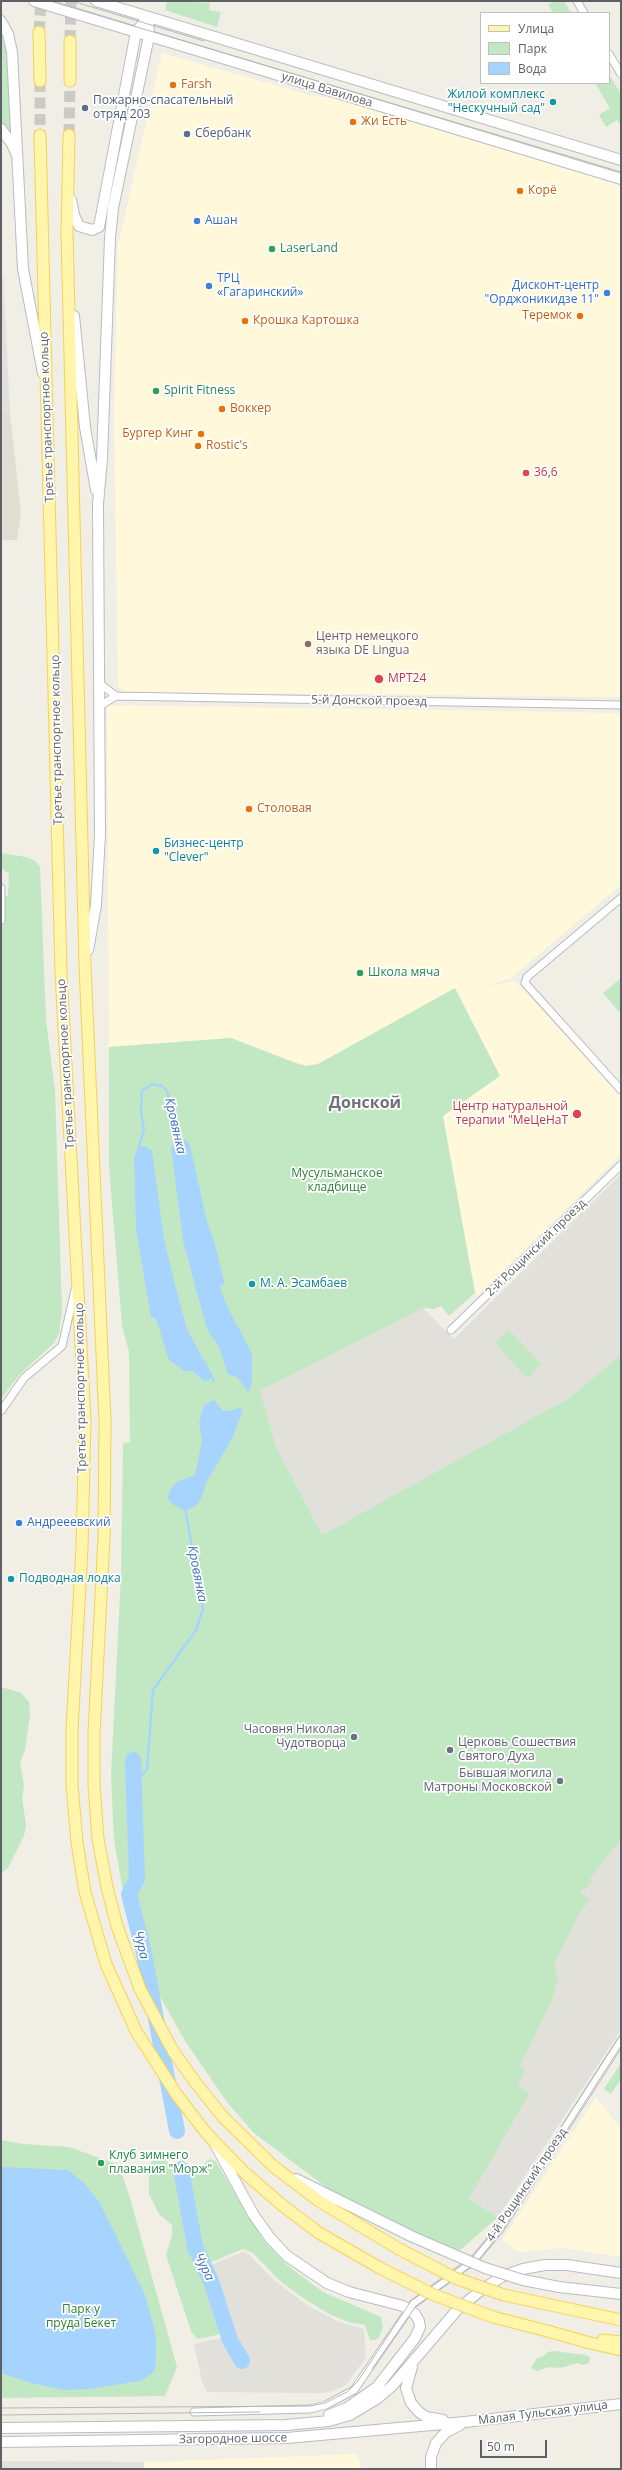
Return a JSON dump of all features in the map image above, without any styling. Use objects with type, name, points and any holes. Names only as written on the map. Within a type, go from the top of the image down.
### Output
[{"type":"main road","name":"улица Вавилова","points":[[34,1],[621,179]]},
{"type":"main road","name":"улица Вавилова","points":[[96,1],[621,160]]},
{"type":"main road","points":[[68,168],[72,206],[76,222],[84,229],[96,229],[100,223],[136,32],[148,17]]},
{"type":"main road","points":[[85,966],[96,905],[100,835],[98,706],[98,504],[102,459],[111,223],[149,36],[148,17]]},
{"type":"main road","points":[[1,21],[8,34],[12,52],[20,174],[25,287],[46,390]]},
{"type":"main road","points":[[39,32],[40,81]]},
{"type":"main road","points":[[70,41],[70,81]]},
{"type":"main road","points":[[439,124],[445,106]]},
{"type":"main road","points":[[1,129],[12,144],[20,174]]},
{"type":"main road","name":"Третье транспортное кольцо","points":[[40,135],[61,972],[78,1274],[84,1428],[82,1548],[72,1730],[72,1785],[77,1842],[85,1892],[106,1964],[136,2031],[177,2095],[209,2137],[282,2205],[320,2233],[380,2268],[432,2294],[493,2317],[551,2332],[621,2342]]},
{"type":"main road","name":"Третье транспортное кольцо","points":[[69,135],[68,254],[85,966],[105,1421],[104,1539],[94,1785],[98,1839],[107,1887],[119,1932],[140,1989],[174,2051],[223,2117],[273,2166],[319,2202],[399,2249],[455,2278],[504,2295],[621,2320]]},
{"type":"main road","points":[[68,254],[83,413],[98,504]]},
{"type":"main road","points":[[209,2137],[253,2214],[270,2238],[287,2256],[306,2270],[334,2286],[409,2309],[419,2322],[418,2333],[377,2387],[347,2408],[294,2425]]},
{"type":"main road","points":[[273,2166],[326,2196],[413,2237],[485,2268],[523,2280],[559,2287],[621,2294]]},
{"type":"main road","points":[[465,2422],[436,2420],[426,2416],[414,2408],[408,2397],[406,2388],[410,2371],[417,2358],[457,2310],[480,2291],[503,2276],[523,2268],[545,2265],[567,2265],[621,2273]]},
{"type":"main road","points":[[551,2332],[590,2344],[621,2350]]},
{"type":"main road","name":"Загородное шоссе","points":[[1,2428],[294,2425],[329,2421],[350,2415],[366,2407],[392,2386],[417,2358]]},
{"type":"main road","name":"Малая Тульская улица","points":[[465,2422],[621,2404]]},
{"type":"main road","points":[[431,2469],[431,2456],[436,2444],[446,2432],[465,2422]]},
{"type":"main road","name":"Загородное шоссе","points":[[1,2442],[287,2438],[465,2422]]},
{"type":"street","points":[[577,1],[583,12]]},
{"type":"street","points":[[610,56],[621,74]]},
{"type":"street","points":[[98,706],[116,696],[99,683]]},
{"type":"street","name":"5-й Донской проезд","points":[[116,696],[621,705]]},
{"type":"street","points":[[1,888],[1,920]]},
{"type":"street","points":[[621,898],[527,977],[525,983],[527,988],[621,1090]]},
{"type":"street","name":"2-й Рощинский проезд","points":[[451,1330],[621,1165]]},
{"type":"street","points":[[1,1411],[24,1378],[62,1346],[78,1274]]},
{"type":"street","name":"4-й Рощинский проезд","points":[[194,2412],[310,2409],[341,2398],[354,2390],[409,2309],[474,2260],[500,2229],[621,2041]]},
{"type":"shaded area","points":[[162,53],[313,96],[333,98],[621,185],[621,697],[126,692],[118,687],[114,413],[118,245]]},
{"type":"shaded area","points":[[1,271],[3,277],[10,413],[1,412]]},
{"type":"shaded area","points":[[1,412],[10,413],[21,513],[17,540],[1,540]]},
{"type":"shaded area","points":[[108,705],[621,713],[621,885],[511,978],[487,986],[515,981],[621,1096],[621,1155],[477,1296],[467,1259],[443,1116],[333,1057],[318,1064],[306,1066],[231,1038],[109,1047]]},
{"type":"shaded area","points":[[621,1174],[621,1355],[569,1398],[322,1535],[276,1446],[260,1391],[423,1308],[454,1339]]},
{"type":"shaded area","points":[[621,1839],[621,2030],[498,2217],[469,2199],[529,2094],[517,2086],[526,2070],[519,2066],[552,2001],[558,1978],[555,1964],[577,1918],[590,1899],[580,1893],[583,1889],[585,1890],[590,1879]]},
{"type":"shaded area","points":[[596,2097],[618,2125],[621,2124],[621,2257],[562,2248],[520,2252],[502,2240]]},
{"type":"shaded area","points":[[243,2252],[247,2253],[275,2281],[307,2305],[339,2322],[364,2329],[366,2357],[346,2385],[323,2393],[207,2392],[202,2381],[194,2344],[234,2335],[211,2265]]},
{"type":"shaded area","points":[[357,2454],[362,2469],[144,2469],[144,2462]]},
{"type":"shaded area","points":[[1,2461],[144,2462],[144,2469],[1,2469]]},
{"type":"green space","points":[[167,1],[210,3],[209,10],[221,12],[217,27],[165,10]]},
{"type":"green space","points":[[554,1],[564,1],[570,12],[552,12],[548,5]]},
{"type":"green space","points":[[1,33],[7,52],[11,136],[1,124]]},
{"type":"green space","points":[[610,76],[621,94],[621,126],[617,120],[606,127],[599,115],[610,108],[596,84],[610,84]]},
{"type":"green space","points":[[1,853],[26,857],[34,860],[40,867],[46,1020],[55,1091],[62,1311],[59,1334],[53,1344],[20,1374],[1,1399],[1,896],[8,896],[9,874],[1,868]]},
{"type":"green space","points":[[621,978],[621,1014],[603,993]]},
{"type":"green space","name":"Мусульманское кладбище","points":[[455,988],[500,1076],[443,1116],[475,1293],[449,1316],[441,1306],[435,1309],[423,1308],[260,1391],[276,1446],[322,1535],[569,1398],[621,1355],[621,1839],[590,1879],[592,1881],[585,1890],[583,1889],[580,1893],[590,1899],[577,1918],[555,1964],[558,1978],[552,2001],[520,2066],[526,2070],[518,2086],[529,2094],[469,2199],[498,2217],[458,2252],[422,2237],[334,2193],[254,2133],[227,2102],[185,2041],[157,1991],[133,1932],[122,1886],[114,1839],[111,1775],[121,1575],[123,1443],[130,1442],[129,1352],[122,1326],[109,1166],[109,1047],[231,1038],[295,1063],[306,1066],[318,1064]]},
{"type":"green space","points":[[509,1330],[541,1364],[527,1378],[495,1343]]},
{"type":"green space","points":[[1,1687],[21,1693],[29,1702],[30,1715],[25,1750],[20,1762],[24,1786],[22,1798],[26,1825],[24,1836],[8,1868],[1,1873]]},
{"type":"green space","points":[[621,2063],[621,2079],[611,2094],[604,2089]]},
{"type":"green space","name":"Парк у пруда Бекет","points":[[1,2140],[24,2144],[69,2147],[119,2165],[130,2198],[177,2367],[165,2396],[1,2398]]},
{"type":"green space","points":[[157,2156],[166,2160],[175,2173],[183,2179],[198,2174],[206,2161],[211,2159],[216,2162],[264,2241],[287,2265],[323,2292],[381,2317],[383,2327],[379,2337],[375,2340],[370,2340],[365,2325],[348,2322],[327,2313],[300,2296],[279,2280],[253,2253],[243,2249],[209,2263],[208,2268],[229,2328],[227,2333],[197,2339],[191,2331],[166,2255],[172,2235],[172,2225],[159,2214],[149,2194],[149,2167],[153,2158]]},
{"type":"green space","points":[[554,2351],[585,2355],[590,2357],[589,2363],[583,2365],[578,2363],[560,2368],[548,2367],[537,2371],[531,2368],[537,2358],[544,2356],[548,2352]]},
{"type":"water","points":[[185,1139],[190,1145],[207,1222],[214,1241],[225,1284],[220,1286],[225,1302],[252,1354],[252,1383],[248,1392],[238,1378],[228,1374],[219,1347],[207,1329],[183,1241],[171,1147],[178,1140]]},
{"type":"water","points":[[145,1146],[152,1151],[164,1239],[178,1297],[187,1329],[212,1376],[209,1380],[204,1381],[193,1371],[184,1371],[169,1360],[156,1319],[151,1317],[136,1230],[134,1158],[138,1147]]},
{"type":"water","points":[[214,1400],[223,1411],[238,1408],[243,1409],[233,1437],[206,1483],[202,1497],[197,1505],[185,1511],[175,1506],[167,1498],[172,1487],[178,1481],[195,1475],[202,1441],[199,1423],[204,1405]]},
{"type":"water","name":"Парк у пруда Бекет","points":[[1,2167],[68,2170],[84,2183],[100,2203],[145,2295],[156,2337],[156,2362],[154,2372],[141,2381],[89,2389],[64,2390],[31,2383],[1,2373]]},
{"type":"waterway","name":"Кровянка","points":[[138,1149],[144,1130],[141,1111],[142,1091],[152,1084],[162,1086],[167,1091],[181,1142]]},
{"type":"waterway","name":"Кровянка","points":[[203,1360],[214,1381]]},
{"type":"waterway","name":"Кровянка","points":[[134,1784],[147,1769],[153,1690],[196,1630],[203,1609],[185,1508]]},
{"type":"waterway","name":"Чура","points":[[133,1760],[137,1879],[129,1894],[143,1949],[177,2131]]},
{"type":"waterway","name":"Чура","points":[[181,2169],[195,2247],[211,2281],[230,2340],[242,2361]]},
{"type":"tunnel","points":[[39,32],[41,1]]},
{"type":"tunnel","points":[[70,41],[71,1]]},
{"type":"tunnel","points":[[40,81],[40,135]]},
{"type":"tunnel","points":[[69,135],[70,81]]},
{"type":"tram line","points":[[50,1],[621,172]]},
{"type":"tram line","points":[[72,1],[204,41]]},
{"type":"tram line","points":[[1,2408],[310,2406],[325,2403],[347,2392],[358,2381],[411,2301],[472,2258],[497,2227],[621,2034]]},
{"type":"tram line","points":[[372,2369],[416,2306],[476,2263],[502,2231],[621,2046]]},
{"type":"tram line","points":[[1,2415],[260,2412]]},
{"type":"place","name":"Farsh","points":[[173,85]]},
{"type":"place","name":"Жилой комплекс \"Нескучный сад\"","points":[[553,102]]},
{"type":"place","name":"Пожарно-спасательный отряд 203","points":[[85,108]]},
{"type":"place","name":"Жи Есть","points":[[353,122]]},
{"type":"place","name":"Сбербанк","points":[[187,134]]},
{"type":"place","name":"Корё","points":[[520,191]]},
{"type":"place","name":"Ашан","points":[[197,221]]},
{"type":"place","name":"LaserLand","points":[[272,249]]},
{"type":"place","name":"ТРЦ «Гагаринский»","points":[[209,286]]},
{"type":"place","name":"Дисконт-центр \"Орджоникидзе 11\"","points":[[607,293]]},
{"type":"place","name":"Теремок","points":[[580,316]]},
{"type":"place","name":"Крошка Картошка","points":[[245,321]]},
{"type":"place","name":"Spirit Fitness","points":[[156,391]]},
{"type":"place","name":"Воккер","points":[[222,409]]},
{"type":"place","name":"Бургер Кинг","points":[[201,434]]},
{"type":"place","name":"Rostic's","points":[[198,446]]},
{"type":"place","name":"36,6","points":[[526,473]]},
{"type":"place","name":"Центр немецкого языка DE Lingua","points":[[308,644]]},
{"type":"place","name":"МРТ24","points":[[379,679]]},
{"type":"place","name":"Столовая","points":[[249,809]]},
{"type":"place","name":"Бизнес-центр \"Clever\"","points":[[156,851]]},
{"type":"place","name":"Школа мяча","points":[[360,973]]},
{"type":"place","name":"Центр натуральной терапии \"МеЦеНаТ","points":[[577,1114]]},
{"type":"place","name":"М. А. Эсамбаев","points":[[252,1284]]},
{"type":"place","name":"Андрееевский","points":[[19,1523]]},
{"type":"place","name":"Подводная лодка","points":[[11,1579]]},
{"type":"place","name":"Часовня Николая Чудотворца","points":[[354,1737]]},
{"type":"place","name":"Церковь Сошествия Святого Духа","points":[[450,1750]]},
{"type":"place","name":"Бывшая могила Матроны Московской","points":[[560,1781]]},
{"type":"place","name":"Клуб зимнего плавания \"Морж\"","points":[[101,2163]]},
{"type":"district","name":"Донской","points":[[365,1103]]}]
